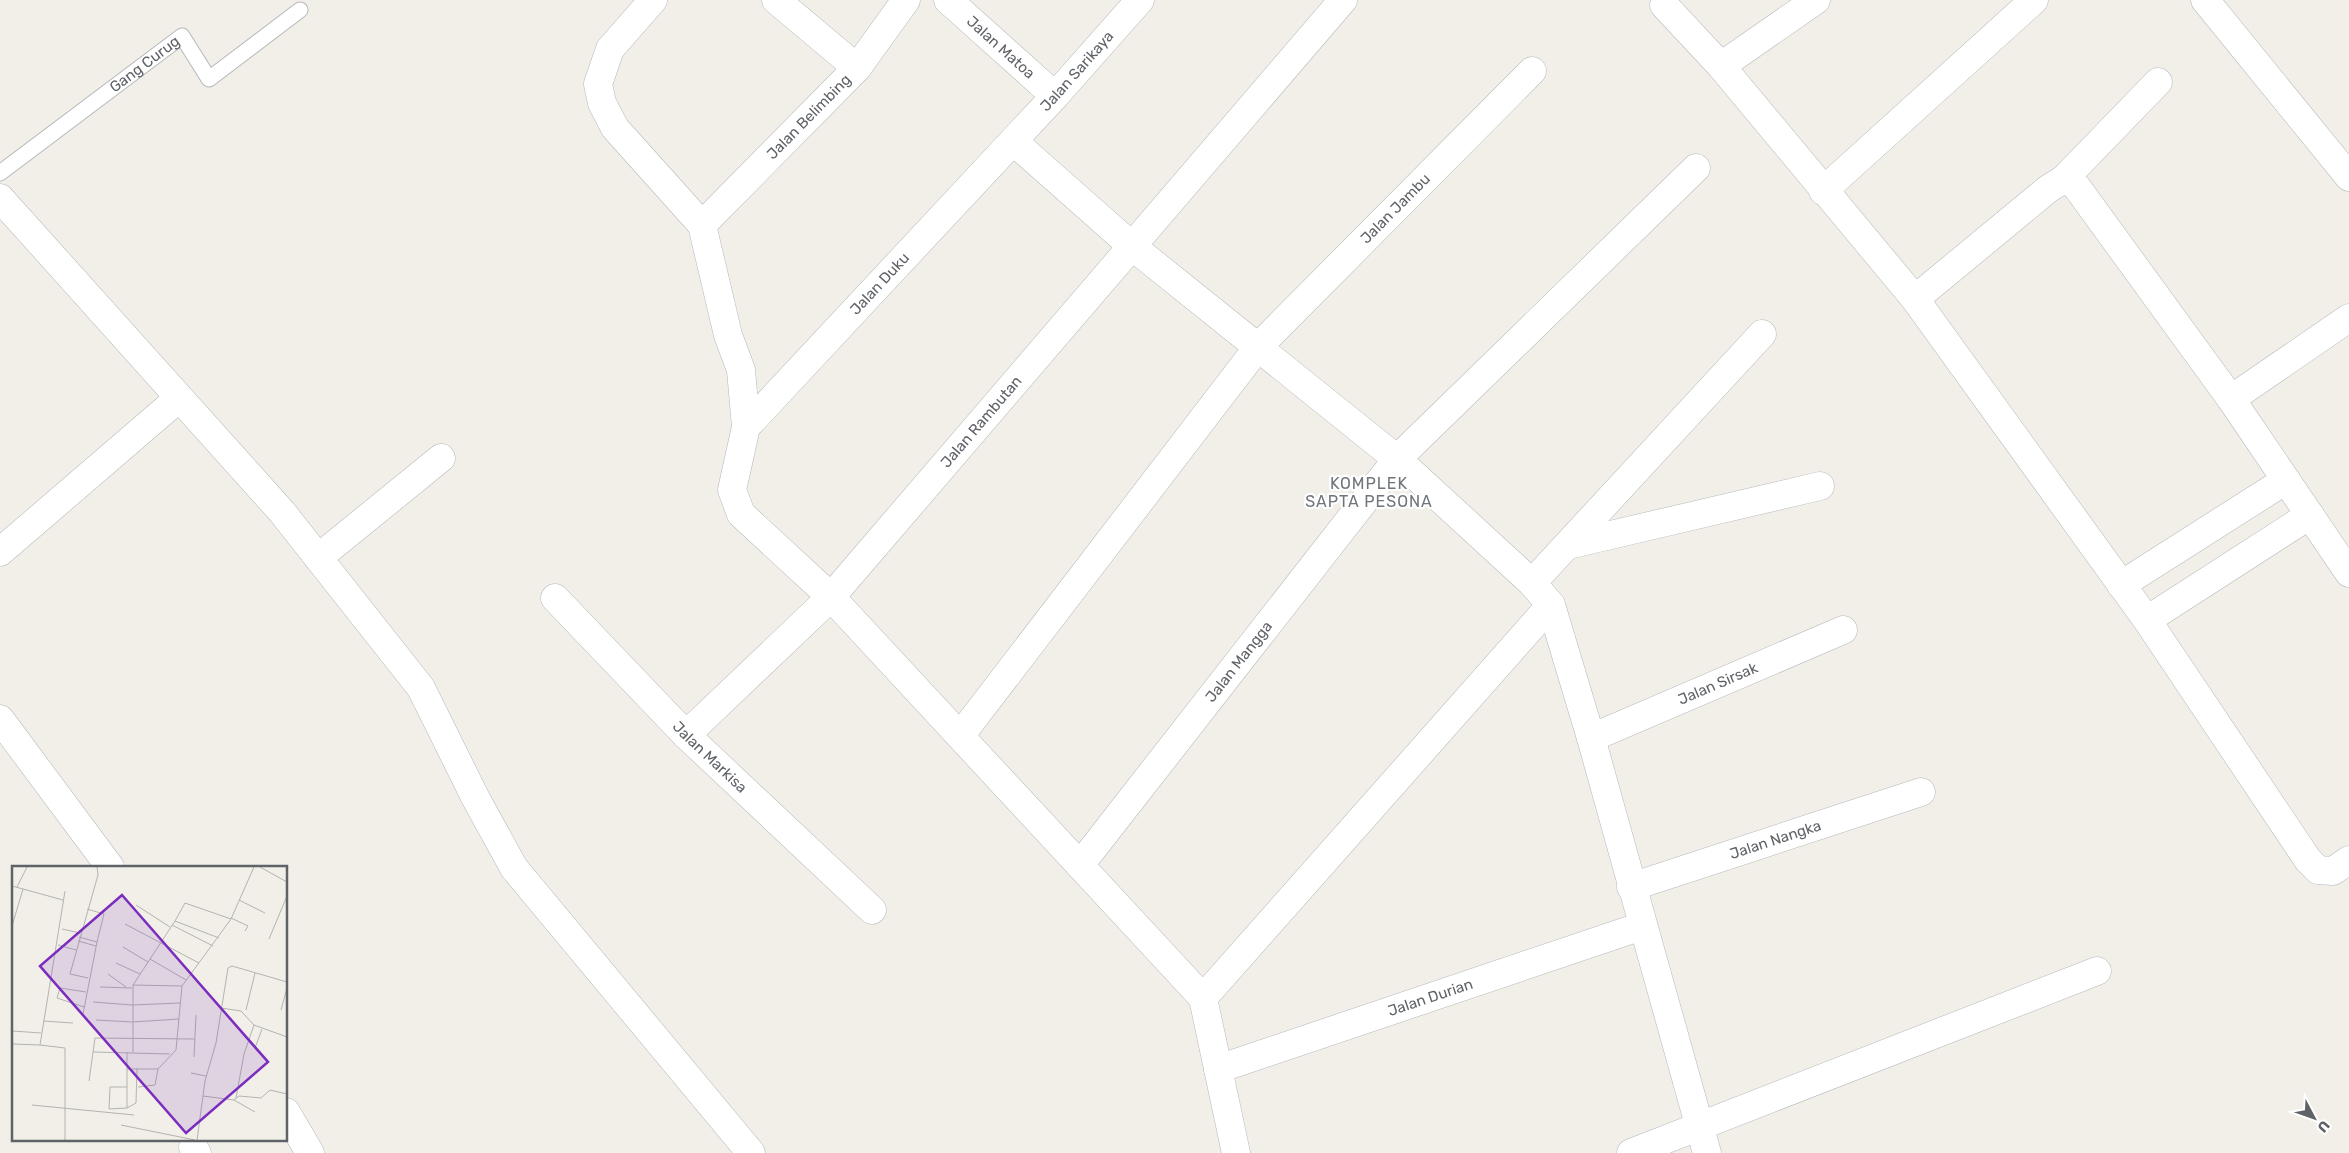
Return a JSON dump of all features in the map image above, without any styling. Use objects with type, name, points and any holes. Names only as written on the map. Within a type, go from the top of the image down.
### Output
[{"type":"street","points":[[653,0],[610,49],[598,84],[602,103],[615,128],[702,225],[728,335],[742,370],[746,427],[732,490],[740,514],[831,597],[1202,998],[1236,1153]]},
{"type":"street","points":[[776,0],[857,68]]},
{"type":"street","name":"Jalan Belimbing","points":[[702,225],[857,68],[906,0]]},
{"type":"street","name":"Jalan Matoa","points":[[948,0],[1055,96]]},
{"type":"street","name":"Jalan Sarikaya","points":[[1013,141],[1140,0]]},
{"type":"street","name":"Jalan Rambutan","points":[[686,735],[831,597],[1343,0]]},
{"type":"street","points":[[1721,66],[1816,0]]},
{"type":"street","points":[[1824,191],[2034,0]]},
{"type":"street","points":[[2205,0],[2349,177]]},
{"type":"street","points":[[1664,5],[1721,66],[1915,299],[2147,620],[2308,860],[2318,870],[2333,871],[2349,860]]},
{"type":"street","name":"Jalan Jambu","points":[[960,736],[1258,346],[1532,71]]},
{"type":"street","points":[[1915,299],[2048,189],[2064,179],[2158,82]]},
{"type":"street","points":[[1013,141],[1133,247],[1396,459],[1532,583],[1551,605],[1591,738],[1631,887],[1707,1153]]},
{"type":"street","name":"Jalan Duku","points":[[746,427],[1013,141]]},
{"type":"street","name":"Jalan Mangga","points":[[1080,865],[1396,459],[1696,168]]},
{"type":"street","points":[[2064,179],[2076,186],[2088,201],[2231,400],[2310,515],[2341,544],[2349,573]]},
{"type":"street","points":[[0,198],[282,512],[421,688],[475,797],[514,868],[751,1153]]},
{"type":"street","points":[[2231,400],[2349,318]]},
{"type":"street","points":[[1532,583],[1762,334]]},
{"type":"street","points":[[0,552],[179,398]]},
{"type":"street","points":[[318,558],[441,458]]},
{"type":"street","points":[[2121,585],[2286,480]]},
{"type":"street","points":[[1568,545],[1820,486]]},
{"type":"street","points":[[2147,620],[2310,515]]},
{"type":"street","name":"Jalan Markisa","points":[[555,598],[686,735],[872,910]]},
{"type":"street","points":[[1202,998],[1551,605]]},
{"type":"street","name":"Jalan Sirsak","points":[[1591,738],[1843,630]]},
{"type":"street","points":[[0,719],[109,866]]},
{"type":"street","name":"Jalan Nangka","points":[[1631,887],[1921,792]]},
{"type":"street","name":"Jalan Durian","points":[[1218,1069],[1642,926]]},
{"type":"street","points":[[1631,1153],[2096,971]]},
{"type":"street","points":[[288,1115],[310,1153]]},
{"type":"lane","name":"Gang Curug","points":[[0,173],[182,36],[209,79],[300,10]]},
{"type":"district","name":"KOMPLEK SAPTA PESONA","points":[[1369,492]]}]
